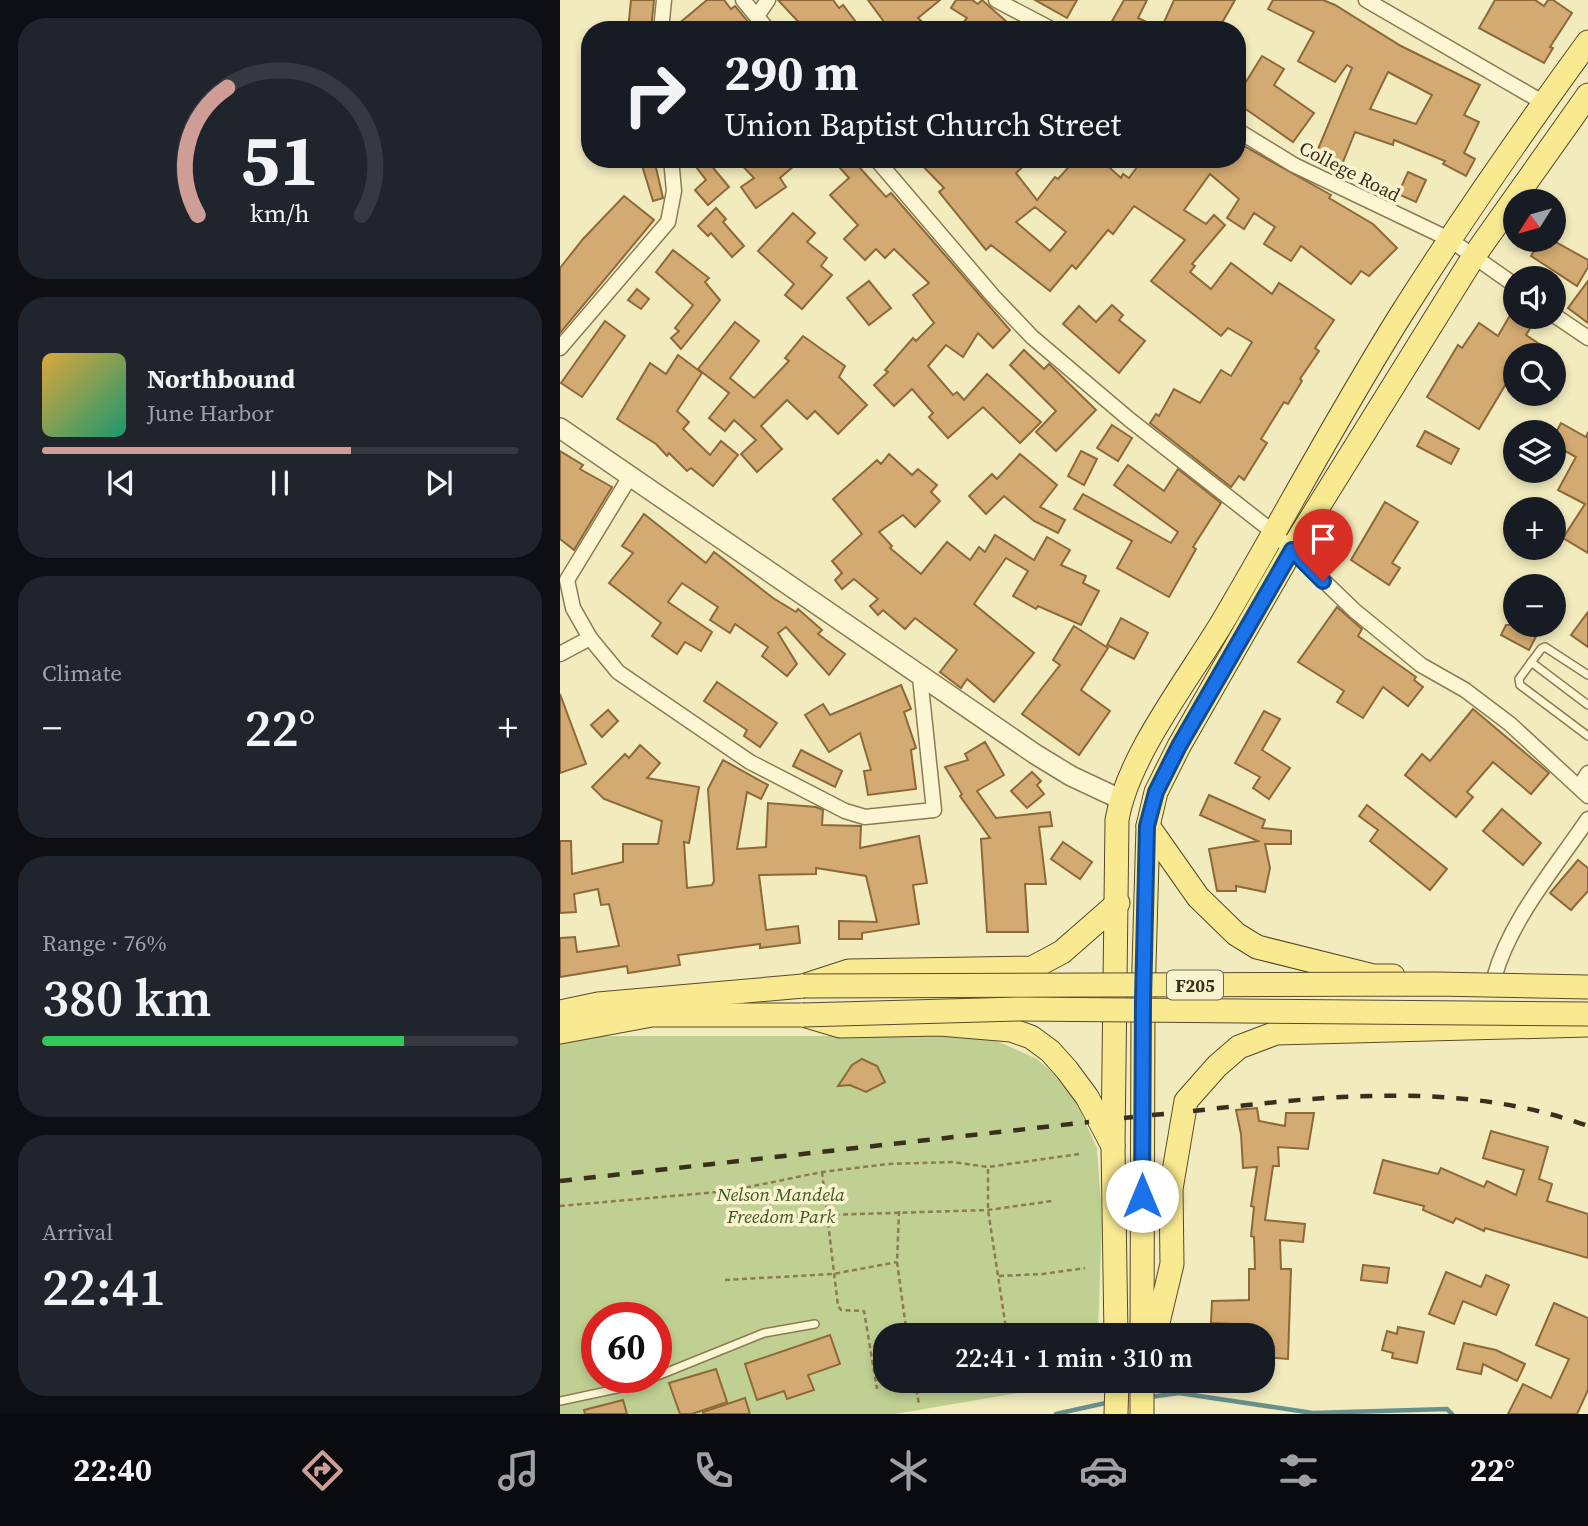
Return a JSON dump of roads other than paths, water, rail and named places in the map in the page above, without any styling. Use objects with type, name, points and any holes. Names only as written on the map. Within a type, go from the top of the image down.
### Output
[{"type":"main road","points":[[1116,1323],[1114,1146],[1117,820],[1120,799],[1133,768],[1229,612],[1273,532],[1449,239],[1588,42]]},
{"type":"main road","points":[[1142,1323],[1143,1000],[1147,826],[1156,792],[1179,746],[1292,550],[1474,256],[1588,95]]},
{"type":"main road","points":[[1147,826],[1198,897],[1224,925],[1257,947],[1373,975],[1588,978]]},
{"type":"main road","points":[[803,986],[849,971],[1032,968],[1062,952],[1118,903]]},
{"type":"main road","name":"F205","points":[[560,1012],[598,1004],[803,986],[1435,984],[1588,987]]},
{"type":"main road","name":"F205","points":[[803,1015],[1019,1009],[1588,1014]]},
{"type":"main road","points":[[560,1032],[652,1016],[803,1015],[840,1026],[986,1026],[1011,1030],[1031,1037],[1050,1051],[1067,1070],[1087,1097],[1114,1146]]},
{"type":"main road","points":[[1158,1323],[1172,1264],[1171,1189],[1186,1101],[1217,1066],[1239,1047],[1276,1033],[1588,1026]]},
{"type":"main road","points":[[1116,1413],[1117,1393]]},
{"type":"street","points":[[662,21],[664,0]]},
{"type":"street","points":[[743,0],[761,21]]},
{"type":"street","points":[[757,16],[768,0]]},
{"type":"street","points":[[996,0],[1036,21]]},
{"type":"street","points":[[1366,0],[1544,103]]},
{"type":"street","name":"College Road","points":[[1246,136],[1294,165],[1449,239],[1503,277]]},
{"type":"street","points":[[560,348],[668,222],[674,191],[672,168]]},
{"type":"street","points":[[884,168],[993,296],[1032,337],[1130,420],[1273,532],[1355,611],[1421,665],[1465,690],[1510,724],[1584,791],[1588,774]]},
{"type":"street","points":[[1566,323],[1588,338]]},
{"type":"street","points":[[560,428],[830,611],[920,677],[1071,776],[1120,799]]},
{"type":"street","points":[[631,475],[563,575],[573,608],[590,638],[618,672],[750,762],[845,811],[865,817],[934,810],[920,677]]},
{"type":"street","points":[[560,654],[590,638]]},
{"type":"street","points":[[1494,978],[1498,962],[1522,917],[1588,819]]},
{"type":"lane","points":[[1588,675],[1545,647],[1519,680],[1520,685],[1588,736]]},
{"type":"lane","points":[[1531,662],[1588,705]]},
{"type":"lane","points":[[560,1401],[635,1385],[764,1333],[815,1324]]},
{"type":"waterway","points":[[1150,1397],[1179,1393],[1313,1413],[1447,1409],[1452,1414]]},
{"type":"waterway","points":[[1056,1414],[1110,1402]]},
{"type":"railway","points":[[1193,1111],[1343,1097],[1442,1097],[1491,1102],[1588,1126]]},
{"type":"railway","points":[[1152,1115],[1175,1113]]},
{"type":"railway","points":[[1124,1118],[1133,1117]]},
{"type":"railway","points":[[560,1181],[1089,1122]]},
{"type":"park label","name":"Nelson Mandela Freedom Park","points":[[781,1205]]}]
